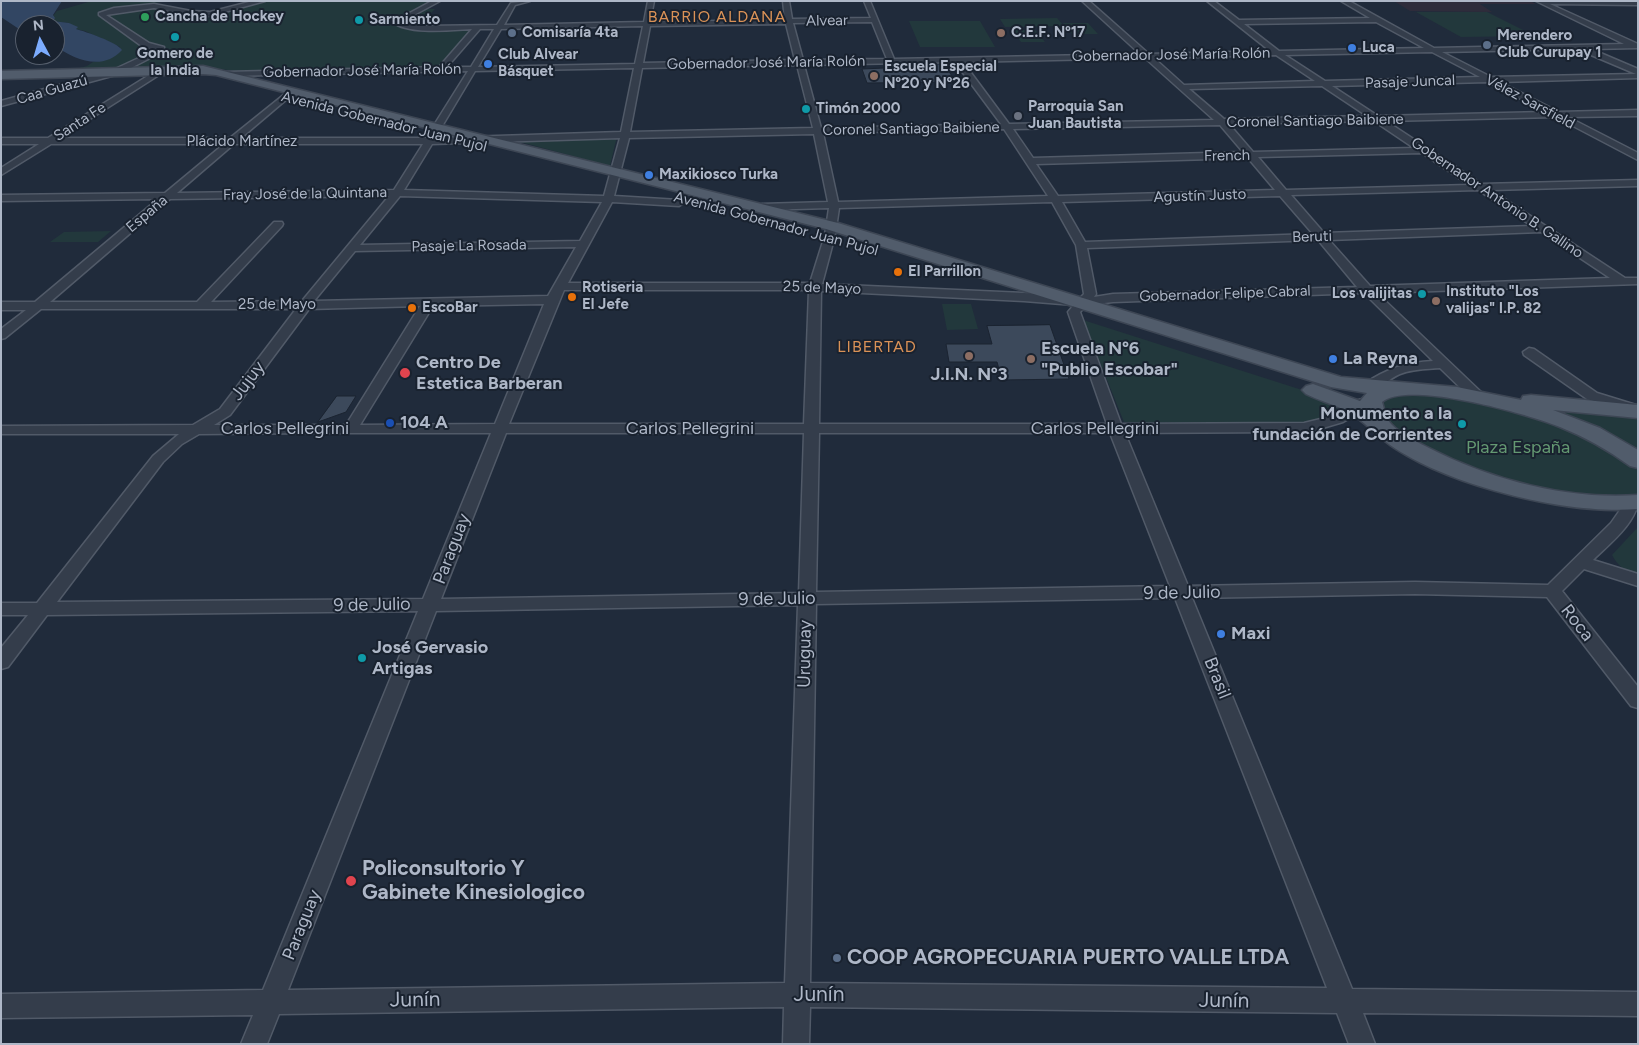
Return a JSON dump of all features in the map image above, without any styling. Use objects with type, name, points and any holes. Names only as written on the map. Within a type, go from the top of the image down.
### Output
[{"type":"main road","name":"Avenida Gobernador Juan Pujol","points":[[157,73],[203,70],[225,74],[288,94],[459,141],[613,175],[642,178],[762,208],[1024,297],[1078,307],[1336,397],[1364,398]]},
{"type":"main road","points":[[1,76],[116,72],[157,73]]},
{"type":"main road","points":[[1,76],[102,76],[157,73]]},
{"type":"main road","name":"Avenida Gobernador Juan Pujol","points":[[157,73],[198,75],[288,94]]},
{"type":"main road","name":"Avenida Gobernador Juan Pujol","points":[[434,134],[483,139],[613,175],[831,231],[1078,307],[1338,383],[1364,398]]},
{"type":"main road","points":[[1635,502],[1591,503],[1572,500],[1522,491],[1456,470],[1425,456],[1399,441],[1381,427],[1372,415],[1364,398],[1399,389],[1422,389],[1482,397],[1638,411]]},
{"type":"main road","points":[[1482,397],[1523,408],[1587,432],[1611,443],[1638,462]]},
{"type":"street","name":"Caa Guazú","points":[[1,104],[116,72],[160,51],[161,49],[146,45],[101,14],[114,10],[154,6],[191,13],[210,14],[262,1]]},
{"type":"street","name":"Alvear","points":[[437,1],[396,22],[412,27],[478,27],[876,20]]},
{"type":"street","points":[[517,2],[527,1]]},
{"type":"street","name":"Paraguay","points":[[254,1044],[499,428],[556,293],[609,199],[613,175],[625,134],[652,1]]},
{"type":"street","name":"Uruguay","points":[[786,1],[789,22],[818,132],[834,206],[831,231],[815,287],[796,1044]]},
{"type":"street","points":[[867,1],[891,60]]},
{"type":"street","points":[[1085,1],[1223,123],[1319,237],[1365,288],[1442,364],[1482,397]]},
{"type":"street","name":"Gobernador Antonio B. Gallino","points":[[1210,1],[1277,53],[1380,119],[1638,292]]},
{"type":"street","name":"Vélez Sarsfield","points":[[1344,1],[1431,50],[1638,157]]},
{"type":"street","name":"Jujuy","points":[[1,662],[158,459],[177,441],[224,412],[305,305],[354,248],[397,193],[513,4],[517,2]]},
{"type":"street","points":[[1541,2],[1635,3]]},
{"type":"street","points":[[1541,2],[1636,46]]},
{"type":"street","points":[[1235,22],[1376,20]]},
{"type":"street","points":[[442,69],[478,27]]},
{"type":"street","name":"Gobernador José María Rolón","points":[[225,74],[1636,46]]},
{"type":"street","points":[[1581,48],[1638,72]]},
{"type":"street","points":[[957,59],[1008,127],[1056,200],[1081,245],[1090,294],[1078,307]]},
{"type":"street","name":"Santa Fe","points":[[1,172],[157,73]]},
{"type":"street","name":"Pasaje Juncal","points":[[1182,87],[1638,76]]},
{"type":"street","name":"España","points":[[1,335],[38,306],[288,94]]},
{"type":"street","name":"Coronel Santiago Baibiene","points":[[483,139],[625,134],[818,132],[1638,113]]},
{"type":"street","name":"Plácido Martínez","points":[[1,141],[233,142],[434,134]]},
{"type":"street","points":[[459,141],[483,139]]},
{"type":"street","name":"French","points":[[1030,161],[1424,150]]},
{"type":"street","name":"Agustín Justo","points":[[762,208],[1638,183]]},
{"type":"street","name":"Fray José de la Quintana","points":[[1,198],[397,193],[609,199],[679,203]]},
{"type":"street","points":[[201,306],[278,224]]},
{"type":"street","name":"Beruti","points":[[1081,245],[1544,229]]},
{"type":"street","name":"Pasaje La Rosada","points":[[354,248],[583,244]]},
{"type":"street","name":"Gobernador Felipe Cabral","points":[[1078,307],[1113,298],[1365,288],[1638,281]]},
{"type":"street","name":"25 de Mayo","points":[[1,306],[305,305],[429,302],[556,293],[815,287],[1024,297]]},
{"type":"street","points":[[350,429],[429,302]]},
{"type":"street","name":"Brasil","points":[[1078,307],[1116,429],[1362,1044]]},
{"type":"street","points":[[1529,352],[1592,396],[1638,411]]},
{"type":"street","name":"Carlos Pellegrini","points":[[1,430],[499,428],[812,430],[1309,427],[1349,413],[1386,374],[1398,369],[1442,364]]},
{"type":"street","name":"Roca","points":[[1635,502],[1617,527],[1552,591],[1638,701]]},
{"type":"street","points":[[1583,562],[1638,580]]},
{"type":"street","name":"9 de Julio","points":[[1,609],[430,605],[1415,588],[1552,591]]},
{"type":"street","name":"Junín","points":[[1,1006],[796,995],[1638,1004]]},
{"type":"shaded area","points":[[1394,1],[1530,1],[1536,4],[1480,4],[1492,12],[1410,11]]},
{"type":"green space","points":[[92,1],[168,1],[98,11],[125,35],[133,33],[107,14],[153,8],[189,15],[207,15],[268,1],[430,1],[419,9],[435,9],[416,28],[473,28],[439,67],[236,71],[203,67],[1,73],[1,71],[76,69],[93,62],[109,59],[120,47],[85,31],[75,29],[69,23],[65,23],[65,15],[54,15],[57,11]]},
{"type":"green space","points":[[1416,12],[1487,12],[1535,36],[1461,37]]},
{"type":"green space","points":[[1057,18],[1064,26],[1005,27],[1000,19]]},
{"type":"green space","points":[[909,21],[980,21],[995,47],[920,47]]},
{"type":"green space","points":[[1063,23],[1088,23],[1098,34],[1072,34]]},
{"type":"green space","points":[[1012,30],[1035,30],[1045,42],[1021,42]]},
{"type":"green space","points":[[617,136],[610,166],[509,139]]},
{"type":"green space","points":[[111,231],[98,242],[50,242],[64,232]]},
{"type":"green space","points":[[942,304],[971,304],[978,329],[947,330]]},
{"type":"green space","points":[[1083,320],[1324,397],[1338,406],[1339,410],[1311,423],[1124,422]]},
{"type":"green space","name":"Plaza España","points":[[1409,393],[1469,399],[1559,424],[1631,463],[1638,469],[1638,495],[1621,499],[1525,488],[1435,456],[1385,422],[1380,404],[1386,398]]},
{"type":"green space","points":[[1554,407],[1638,416],[1638,456],[1551,412]]},
{"type":"green space","points":[[1638,527],[1638,577],[1623,568],[1612,555]]},
{"type":"water","points":[[1,1],[62,1],[53,15],[15,15],[15,26],[1,17]]},
{"type":"water","points":[[65,22],[78,27],[76,29],[108,41],[122,50],[114,57],[97,62],[79,59],[65,52]]},
{"type":"building","points":[[944,64],[956,82],[867,83],[862,69],[907,67],[906,65]]},
{"type":"building","name":"Escuela Nº6 \"Publio Escobar\"","points":[[1050,325],[1069,379],[1002,380],[997,362],[949,362],[946,344],[992,344],[987,326]]},
{"type":"building","points":[[337,396],[356,396],[346,412],[318,422]]},
{"type":"place","name":"Cancha de Hockey","points":[[145,17]]},
{"type":"place","name":"Sarmiento","points":[[359,20]]},
{"type":"place","name":"Comisaría 4ta","points":[[512,33]]},
{"type":"place","name":"C.E.F. Nº17","points":[[1001,33]]},
{"type":"place","name":"Gomero de la India","points":[[175,37]]},
{"type":"place","name":"Merendero Club Curupay 1","points":[[1487,45]]},
{"type":"place","name":"Luca","points":[[1352,48]]},
{"type":"place","name":"Club Alvear Básquet","points":[[488,64]]},
{"type":"place","name":"Escuela Especial Nº20 y Nº26","points":[[874,76]]},
{"type":"place","name":"Timón 2000","points":[[806,109]]},
{"type":"place","name":"Parroquia San Juan Bautista","points":[[1018,116]]},
{"type":"place","name":"Maxikiosco Turka","points":[[649,175]]},
{"type":"place","name":"El Parrillon","points":[[898,272]]},
{"type":"place","name":"Los valijitas","points":[[1422,294]]},
{"type":"place","name":"Rotiseria El Jefe","points":[[572,297]]},
{"type":"place","name":"Instituto \"Los valijas\" I.P. 82","points":[[1436,301]]},
{"type":"place","name":"EscoBar","points":[[412,308]]},
{"type":"place","name":"J.I.N. Nº3","points":[[969,356]]},
{"type":"place","name":"Escuela Nº6 \"Publio Escobar\"","points":[[1031,359]]},
{"type":"place","name":"La Reyna","points":[[1333,359]]},
{"type":"place","name":"Centro De Estetica Barberan","points":[[405,373]]},
{"type":"place","name":"104 A","points":[[390,423]]},
{"type":"place","name":"Monumento a la fundación de Corrientes","points":[[1462,424]]},
{"type":"place","name":"Maxi","points":[[1221,634]]},
{"type":"place","name":"José Gervasio Artigas","points":[[362,658]]},
{"type":"place","name":"Policonsultorio Y Gabinete Kinesiologico","points":[[351,881]]},
{"type":"place","name":"COOP AGROPECUARIA PUERTO VALLE LTDA","points":[[837,958]]},
{"type":"district","name":"BARRIO ALDANA","points":[[717,17]]},
{"type":"district","name":"LIBERTAD","points":[[877,347]]}]
